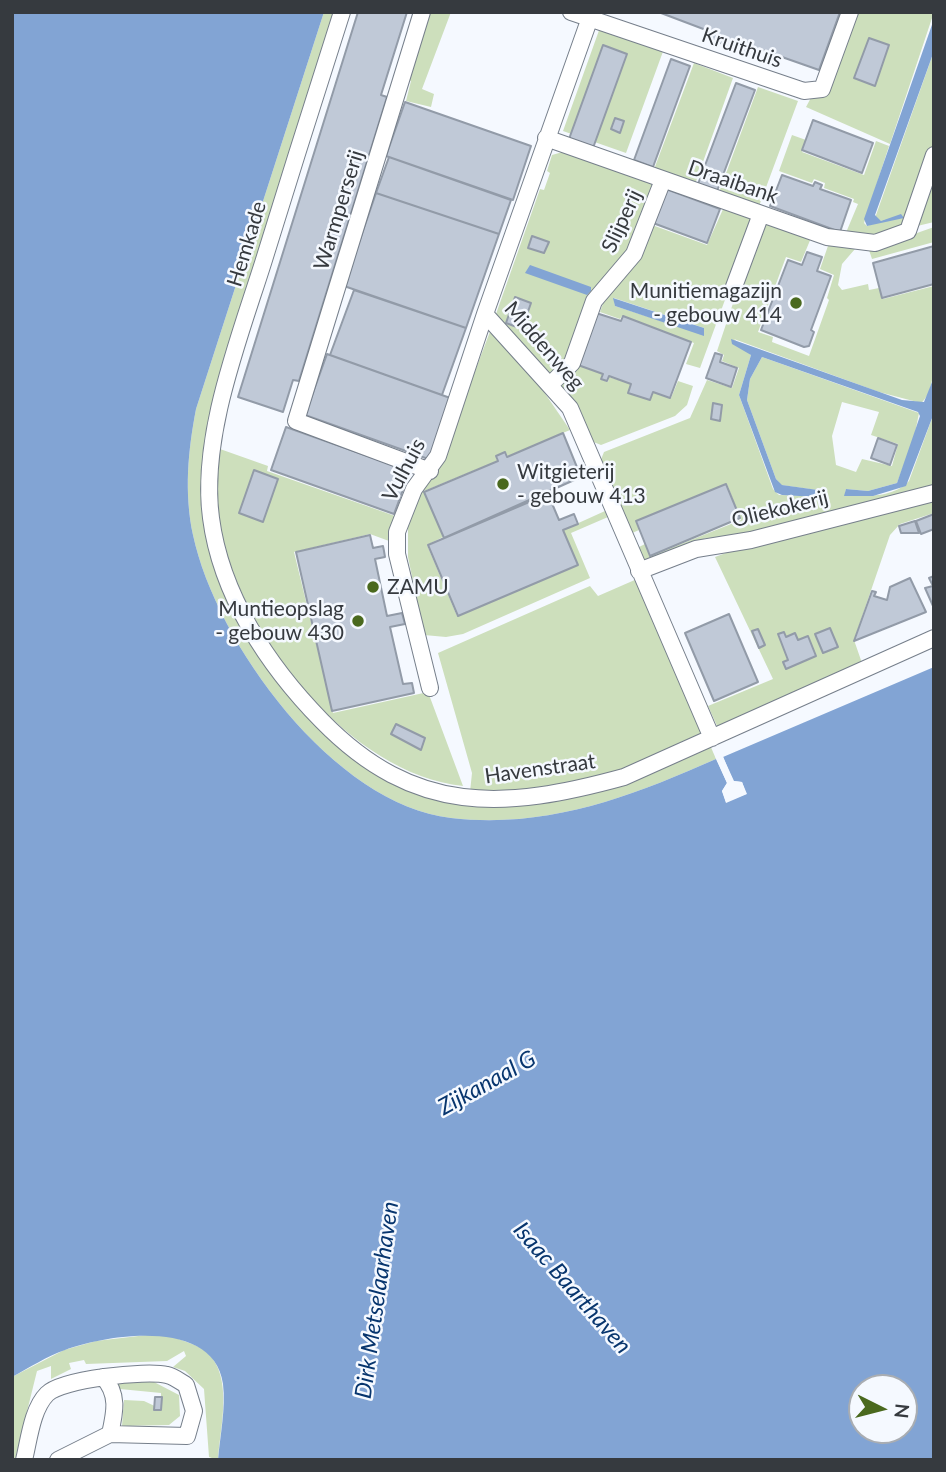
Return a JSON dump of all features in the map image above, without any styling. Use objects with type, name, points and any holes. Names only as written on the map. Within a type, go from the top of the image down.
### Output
[{"type":"street","name":"Hemkade","points":[[209,493],[211,458],[226,387],[342,12]]},
{"type":"street","name":"Warmperserij","points":[[422,12],[296,421],[430,471]]},
{"type":"street","name":"Kruithuis","points":[[570,12],[590,16],[804,91],[821,89],[850,12]]},
{"type":"street","name":"Middenweg","points":[[590,16],[485,314],[570,408],[712,738]]},
{"type":"street","name":"Draaibank","points":[[546,138],[827,237],[875,243],[908,231],[934,155]]},
{"type":"street","name":"Slijperij","points":[[551,384],[572,363],[594,301],[634,254],[663,180]]},
{"type":"street","points":[[732,292],[761,214]]},
{"type":"street","name":"Vulhuis","points":[[430,688],[397,554],[397,531],[414,489],[430,471],[438,456],[485,314]]},
{"type":"street","name":"Havenstraat","points":[[209,493],[216,544],[228,583],[245,620],[293,692],[334,733],[385,772],[435,793],[470,800],[505,799],[581,789],[624,777],[934,639]]},
{"type":"street","name":"Oliekokerij","points":[[639,570],[696,549],[751,540],[934,493]]},
{"type":"street","points":[[24,1460],[38,1407],[48,1392],[83,1379],[103,1377],[168,1375],[186,1385],[194,1411],[187,1436],[110,1434],[58,1460]]},
{"type":"street","points":[[103,1377],[112,1386],[116,1408],[110,1434]]},
{"type":"green space","points":[[324,12],[339,12],[215,423],[209,536],[291,692],[414,790],[549,796],[710,745],[716,759],[620,797],[554,814],[486,820],[451,818],[407,807],[365,783],[324,751],[287,712],[254,669],[227,623],[206,578],[190,519],[188,472],[193,425]]},
{"type":"green space","points":[[428,12],[451,12],[422,89],[434,94],[431,107],[406,101],[411,81],[406,79]]},
{"type":"green space","points":[[857,12],[934,12],[890,144],[806,107]]},
{"type":"green space","points":[[602,22],[665,46],[626,153],[563,131]]},
{"type":"green space","points":[[934,51],[934,149],[904,229],[875,239],[845,235],[858,204],[853,202],[854,199],[824,188],[825,183],[814,179],[812,183],[779,171],[792,135],[806,140],[802,152],[864,175],[876,141],[889,146],[864,223],[867,226],[901,214],[881,221],[875,218]]},
{"type":"green space","points":[[694,63],[733,78],[694,187],[653,172]]},
{"type":"green space","points":[[758,87],[798,101],[758,209],[718,195]]},
{"type":"green space","points":[[566,151],[657,183],[631,252],[567,363],[552,376],[496,314],[540,189],[544,190],[550,173],[547,171],[552,155]]},
{"type":"green space","points":[[934,168],[934,222],[913,227]]},
{"type":"green space","points":[[724,207],[755,218],[700,368],[686,364],[694,343],[622,316],[620,319],[600,312],[606,295],[652,225],[707,245]],"holes":[[[614,298],[704,328],[704,335],[615,306]]]},
{"type":"green space","points":[[761,220],[811,238],[801,262],[786,257],[758,332],[773,337],[772,342],[809,356],[829,300],[827,298],[834,275],[820,269],[829,243],[855,249],[842,264],[838,285],[842,290],[868,284],[869,290],[879,288],[883,299],[934,286],[934,366],[928,395],[921,403],[879,392],[734,339],[751,355],[739,395],[773,489],[779,495],[817,496],[817,490],[781,485],[776,479],[747,400],[750,379],[762,357],[919,413],[914,438],[897,483],[868,491],[846,489],[845,496],[871,496],[903,487],[909,481],[934,413],[934,489],[747,536],[706,538],[651,562],[641,558],[637,548],[645,544],[651,556],[741,520],[727,484],[636,521],[639,530],[630,534],[600,462],[604,452],[690,418],[707,380],[732,388],[739,368],[722,361],[724,355],[717,351]],"holes":[[[842,402],[879,412],[871,435],[898,444],[892,466],[862,459],[856,472],[836,465],[832,436]]]},
{"type":"green space","points":[[934,227],[934,242],[872,259],[869,250]]},
{"type":"green space","points":[[491,329],[531,373],[570,430],[508,456],[505,452],[496,456],[497,461],[424,491],[443,537],[427,545],[457,616],[578,565],[563,530],[605,511],[608,517],[571,533],[590,578],[463,634],[446,637],[424,635],[408,557],[408,527],[422,491],[442,458]]},
{"type":"green space","points":[[575,364],[603,374],[602,380],[608,382],[609,377],[631,384],[628,393],[650,400],[654,392],[671,398],[678,381],[693,386],[687,405],[675,416],[601,445],[591,441],[574,401],[559,385]]},
{"type":"green space","points":[[220,449],[268,466],[267,471],[398,517],[389,541],[370,534],[294,552],[333,713],[428,692],[463,786],[421,776],[381,756],[343,729],[309,695],[279,657],[253,616],[234,574],[221,534],[217,491]]},
{"type":"green space","points":[[934,496],[934,513],[900,524],[890,535],[854,640],[863,666],[718,728],[708,706],[773,679],[715,557],[761,540]]},
{"type":"green space","points":[[637,579],[702,736],[638,765],[590,780],[510,791],[470,792],[472,773],[438,653],[590,586],[598,596]]},
{"type":"green space","points":[[164,1333],[204,1350],[214,1360],[220,1372],[223,1417],[218,1460],[209,1457],[204,1389],[185,1371],[173,1367],[186,1356],[184,1351],[167,1361],[86,1364],[84,1360],[69,1363],[71,1369],[51,1379],[51,1366],[37,1371],[15,1460],[12,1460],[12,1377],[64,1350],[96,1341]]},
{"type":"green space","points":[[113,1382],[154,1382],[179,1395],[180,1416],[169,1425],[122,1426],[124,1400],[144,1401],[161,1409],[161,1393],[120,1389]]},
{"type":"water","points":[[12,12],[324,12],[196,409],[189,456],[188,487],[193,535],[206,578],[227,623],[254,669],[287,712],[324,751],[365,783],[407,807],[451,818],[521,819],[587,807],[652,786],[716,759],[727,783],[722,791],[726,802],[746,794],[742,782],[734,781],[723,757],[934,667],[933,1460],[218,1460],[223,1384],[215,1363],[201,1349],[181,1340],[132,1336],[84,1344],[52,1355],[12,1377]]},
{"type":"water","points":[[934,19],[934,51],[875,215],[881,221],[901,214],[904,218],[867,226],[864,219]]},
{"type":"water","points":[[530,265],[591,287],[591,291],[587,295],[525,273]]},
{"type":"water","points":[[613,298],[704,328],[704,336],[615,306]]},
{"type":"water","points":[[731,339],[902,400],[924,402],[934,377],[934,413],[906,486],[873,496],[844,496],[846,489],[868,491],[897,483],[920,416],[918,412],[762,357],[750,379],[747,400],[776,479],[782,485],[818,490],[817,497],[782,495],[775,492],[739,395],[751,355],[732,344]]},
{"type":"pier","points":[[722,754],[733,781],[742,782],[747,794],[726,803],[722,791],[727,783],[715,756],[719,757],[726,773],[720,758]]},
{"type":"building","points":[[358,12],[407,12],[381,95],[387,97],[299,381],[293,380],[283,412],[238,397]]},
{"type":"building","points":[[840,12],[819,70],[762,50],[759,57],[704,37],[706,30],[661,13]]},
{"type":"building","points":[[869,38],[889,45],[875,86],[854,78]]},
{"type":"building","points":[[603,45],[627,54],[593,148],[569,139]]},
{"type":"building","points":[[671,59],[690,66],[653,167],[634,160]]},
{"type":"building","points":[[736,83],[755,90],[717,191],[698,184]]},
{"type":"building","points":[[405,102],[531,146],[513,200],[386,156]]},
{"type":"building","points":[[615,118],[624,121],[620,133],[611,129]]},
{"type":"building","points":[[813,120],[873,143],[862,173],[802,150]]},
{"type":"building","points":[[389,157],[511,200],[499,234],[376,193]]},
{"type":"building","points":[[782,175],[813,186],[815,182],[822,185],[820,189],[851,200],[840,232],[770,206]]},
{"type":"building","points":[[666,189],[720,209],[707,243],[653,223]]},
{"type":"building","points":[[376,193],[499,234],[466,328],[344,286]]},
{"type":"building","points":[[532,236],[549,242],[544,253],[528,248]]},
{"type":"building","points":[[934,246],[934,284],[882,298],[873,263]]},
{"type":"building","name":"Munitiemagazijn - gebouw 414","points":[[807,252],[822,257],[817,271],[831,276],[811,330],[814,332],[809,346],[804,347],[761,330],[788,260],[802,265]]},
{"type":"building","points":[[354,290],[466,328],[442,395],[330,355]]},
{"type":"building","points":[[515,297],[531,303],[522,329],[506,323]]},
{"type":"building","points":[[596,313],[621,321],[623,316],[691,342],[670,398],[653,392],[650,400],[628,393],[631,384],[609,376],[607,381],[601,379],[603,374],[578,365]]},
{"type":"building","points":[[715,353],[722,355],[720,362],[737,368],[731,387],[706,378]]},
{"type":"building","points":[[327,354],[453,399],[431,460],[305,415]]},
{"type":"building","points":[[713,403],[722,405],[720,421],[711,419]]},
{"type":"building","points":[[286,427],[410,471],[394,514],[271,470]]},
{"type":"building","name":"Witgieterij - gebouw 413","points":[[563,433],[581,477],[444,538],[424,492],[498,461],[496,456],[505,452],[507,457]]},
{"type":"building","points":[[878,438],[897,445],[890,465],[871,458]]},
{"type":"building","points":[[254,470],[278,479],[263,522],[239,513]]},
{"type":"building","points":[[726,484],[740,518],[650,556],[636,521]]},
{"type":"building","points":[[548,494],[559,520],[574,514],[578,524],[563,530],[578,565],[458,616],[428,545]]},
{"type":"building","points":[[934,514],[934,529],[921,534],[916,521]]},
{"type":"building","points":[[915,521],[919,533],[901,533],[899,526]]},
{"type":"building","name":"Muntieopslag - gebouw 430","points":[[370,535],[373,548],[383,546],[385,557],[375,559],[387,616],[402,613],[405,624],[390,627],[403,684],[412,683],[414,693],[332,711],[296,552]]},
{"type":"building","points":[[934,576],[933,606],[925,588],[933,586],[929,578]]},
{"type":"building","points":[[910,578],[926,612],[854,641],[872,591],[876,592],[874,596],[887,600],[890,587]]},
{"type":"building","points":[[729,614],[758,682],[714,701],[685,633]]},
{"type":"building","points":[[830,628],[838,647],[823,653],[815,634]]},
{"type":"building","points":[[758,629],[765,645],[759,648],[752,631]]},
{"type":"building","points":[[784,632],[786,637],[795,633],[798,640],[808,636],[816,656],[786,669],[783,662],[788,660],[778,634]]},
{"type":"building","points":[[396,724],[425,738],[421,750],[391,734]]},
{"type":"building","points":[[155,1397],[162,1397],[161,1410],[154,1410]]},
{"type":"place","name":"Munitiemagazijn - gebouw 414","points":[[796,303]]},
{"type":"place","name":"Witgieterij - gebouw 413","points":[[503,484]]},
{"type":"place","name":"ZAMU","points":[[373,587]]},
{"type":"place","name":"Muntieopslag - gebouw 430","points":[[358,621]]},
{"type":"water label","name":"Zijkanaal G","points":[[487,1083]]},
{"type":"water label","name":"Isaac Baarthaven","points":[[572,1288]]},
{"type":"water label","name":"Dirk Metselaarhaven","points":[[377,1300]]}]
